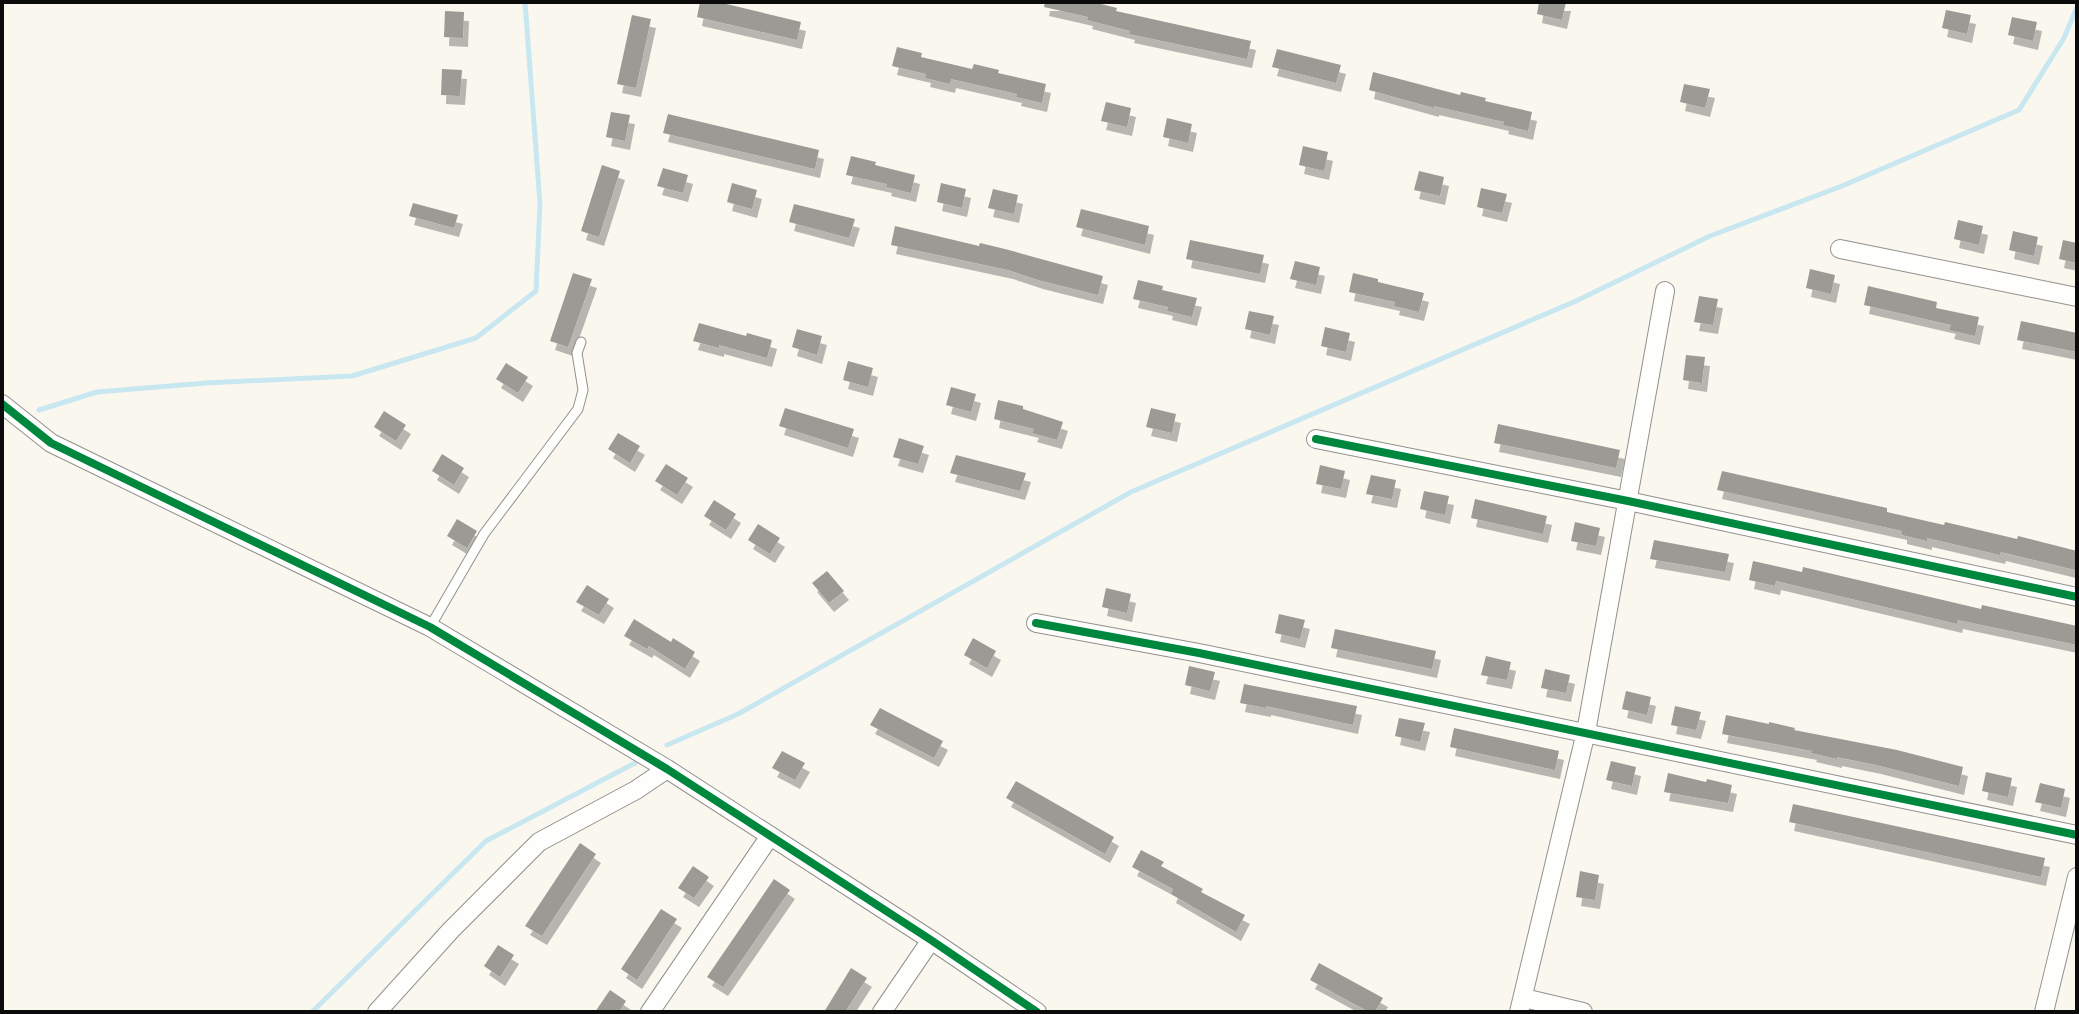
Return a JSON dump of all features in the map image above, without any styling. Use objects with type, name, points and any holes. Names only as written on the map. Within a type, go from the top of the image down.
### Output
[{"type":"street","points":[[1840,249],[2077,297]]},
{"type":"street","points":[[1583,1012],[1522,1005],[1586,732],[1665,291]]},
{"type":"street","points":[[2,404],[51,443],[430,627],[667,769],[1037,1012]]},
{"type":"street","points":[[1316,439],[1628,501],[2077,597]]},
{"type":"street","points":[[1036,623],[1199,653],[2077,835]]},
{"type":"street","points":[[377,1012],[451,930],[539,842],[636,790],[667,769]]},
{"type":"street","points":[[650,1012],[770,836]]},
{"type":"street","points":[[2044,1012],[2077,877]]},
{"type":"street","points":[[882,1012],[931,940]]},
{"type":"lane","points":[[430,627],[484,534],[578,409],[583,390],[577,353],[581,342]]},
{"type":"building","points":[[700,2],[718,2],[801,22],[797,40],[697,17]]},
{"type":"building","points":[[1045,2],[1093,2],[1117,8],[1116,11],[1251,41],[1247,59],[1129,34],[1130,31],[1087,20],[1088,17],[1044,7]]},
{"type":"building","points":[[1539,2],[1566,2],[1562,20],[1537,14]]},
{"type":"building","points":[[1946,10],[1971,15],[1967,34],[1942,28]]},
{"type":"building","points":[[445,11],[464,12],[463,38],[444,37]]},
{"type":"building","points":[[632,15],[651,19],[636,88],[617,84]]},
{"type":"building","points":[[2012,17],[2037,22],[2033,41],[2008,35]]},
{"type":"building","points":[[897,47],[922,53],[921,57],[972,69],[974,64],[1046,84],[1042,103],[951,79],[950,84],[925,78],[926,74],[892,66]]},
{"type":"building","points":[[1277,49],[1341,65],[1336,83],[1272,67]]},
{"type":"building","points":[[442,69],[462,70],[460,96],[441,95]]},
{"type":"building","points":[[1373,72],[1532,112],[1528,131],[1503,125],[1504,122],[1434,108],[1369,90]]},
{"type":"building","points":[[1684,84],[1710,89],[1705,108],[1680,102]]},
{"type":"building","points":[[1106,102],[1131,108],[1127,127],[1101,121]]},
{"type":"building","points":[[611,112],[630,115],[625,141],[606,137]]},
{"type":"building","points":[[668,114],[819,150],[815,169],[663,133]]},
{"type":"building","points":[[1167,118],[1192,124],[1188,143],[1163,137]]},
{"type":"building","points":[[1303,146],[1328,152],[1324,171],[1299,165]]},
{"type":"building","points":[[851,156],[915,175],[911,193],[846,175]]},
{"type":"building","points":[[602,165],[620,171],[599,237],[581,231]]},
{"type":"building","points":[[663,168],[688,175],[683,193],[657,186]]},
{"type":"building","points":[[1419,171],[1444,177],[1440,196],[1414,190]]},
{"type":"building","points":[[732,183],[757,190],[752,209],[727,202]]},
{"type":"building","points":[[941,183],[966,189],[962,208],[937,202]]},
{"type":"building","points":[[1481,188],[1507,194],[1502,213],[1477,207]]},
{"type":"building","points":[[993,189],[1018,195],[1014,214],[988,208]]},
{"type":"building","points":[[413,203],[458,215],[454,228],[409,216]]},
{"type":"building","points":[[794,204],[855,219],[849,238],[789,222]]},
{"type":"building","points":[[1081,209],[1149,226],[1145,245],[1076,227]]},
{"type":"building","points":[[1958,220],[1983,226],[1979,245],[1954,239]]},
{"type":"building","points":[[895,226],[1005,249],[1103,276],[1098,295],[1008,270],[891,245]]},
{"type":"building","points":[[2013,231],[2038,237],[2034,256],[2009,250]]},
{"type":"building","points":[[1190,240],[1264,255],[1260,274],[1186,259]]},
{"type":"building","points":[[2063,240],[2077,243],[2077,263],[2059,259]]},
{"type":"building","points":[[1295,261],[1320,267],[1316,285],[1290,279]]},
{"type":"building","points":[[1810,269],[1835,275],[1831,294],[1806,288]]},
{"type":"building","points":[[573,273],[592,279],[568,347],[550,341]]},
{"type":"building","points":[[1353,273],[1424,293],[1419,312],[1394,306],[1395,302],[1349,292]]},
{"type":"building","points":[[1138,280],[1163,286],[1162,290],[1197,298],[1192,317],[1167,311],[1168,307],[1133,299]]},
{"type":"building","points":[[1868,286],[1937,302],[1936,308],[1979,317],[1975,336],[1949,330],[1951,325],[1864,305]]},
{"type":"building","points":[[1699,296],[1718,299],[1713,325],[1694,322]]},
{"type":"building","points":[[1249,311],[1274,316],[1270,335],[1245,329]]},
{"type":"building","points":[[2021,321],[2077,333],[2077,352],[2017,340]]},
{"type":"building","points":[[699,323],[772,340],[767,358],[693,341]]},
{"type":"building","points":[[1325,327],[1350,333],[1346,352],[1321,346]]},
{"type":"building","points":[[797,329],[822,336],[817,355],[792,347]]},
{"type":"building","points":[[1686,355],[1705,357],[1702,383],[1683,380]]},
{"type":"building","points":[[848,361],[873,368],[868,387],[843,380]]},
{"type":"building","points":[[506,363],[528,377],[518,393],[496,379]]},
{"type":"building","points":[[951,387],[976,394],[971,412],[946,405]]},
{"type":"building","points":[[998,400],[1063,422],[1057,440],[1032,433],[1034,429],[994,419]]},
{"type":"building","points":[[785,408],[854,429],[848,448],[779,426]]},
{"type":"building","points":[[1151,408],[1176,414],[1172,433],[1146,427]]},
{"type":"building","points":[[384,411],[406,425],[396,441],[374,427]]},
{"type":"building","points":[[1498,424],[1620,450],[1616,468],[1494,443]]},
{"type":"building","points":[[618,433],[640,446],[630,463],[608,449]]},
{"type":"building","points":[[899,438],[924,446],[918,464],[893,457]]},
{"type":"building","points":[[442,454],[464,468],[454,485],[432,471]]},
{"type":"building","points":[[956,455],[1026,473],[1020,491],[950,473]]},
{"type":"building","points":[[666,464],[688,478],[677,495],[655,481]]},
{"type":"building","points":[[1320,465],[1345,471],[1341,489],[1316,484]]},
{"type":"building","points":[[1722,471],[1887,508],[1887,512],[1944,525],[1945,522],[2017,539],[2018,536],[2077,551],[2075,570],[2001,552],[2000,555],[1927,538],[1927,541],[1902,535],[1902,531],[1717,490]]},
{"type":"building","points":[[1371,475],[1396,480],[1392,499],[1366,494]]},
{"type":"building","points":[[1424,491],[1449,496],[1445,515],[1420,509]]},
{"type":"building","points":[[1475,499],[1547,516],[1543,534],[1471,518]]},
{"type":"building","points":[[714,500],[736,514],[726,530],[704,516]]},
{"type":"building","points":[[457,519],[477,531],[467,548],[447,536]]},
{"type":"building","points":[[1575,522],[1600,528],[1596,546],[1571,541]]},
{"type":"building","points":[[758,524],[780,538],[770,554],[748,540]]},
{"type":"building","points":[[1654,540],[1729,554],[1725,572],[1650,559]]},
{"type":"building","points":[[1753,561],[1802,572],[1803,567],[1981,609],[1982,605],[2077,626],[2077,645],[1958,620],[1957,624],[1776,581],[1775,586],[1749,580]]},
{"type":"building","points":[[827,571],[844,591],[829,603],[812,583]]},
{"type":"building","points":[[587,585],[609,599],[599,615],[576,602]]},
{"type":"building","points":[[1106,588],[1131,594],[1127,613],[1102,607]]},
{"type":"building","points":[[1279,614],[1305,620],[1300,639],[1275,633]]},
{"type":"building","points":[[634,619],[671,642],[673,638],[695,652],[685,669],[649,646],[647,649],[624,636]]},
{"type":"building","points":[[1335,629],[1436,651],[1432,669],[1331,648]]},
{"type":"building","points":[[973,638],[996,651],[987,668],[964,655]]},
{"type":"building","points":[[1486,656],[1511,662],[1507,680],[1481,675]]},
{"type":"building","points":[[1189,666],[1215,672],[1210,691],[1185,685]]},
{"type":"building","points":[[1545,669],[1570,675],[1566,693],[1541,688]]},
{"type":"building","points":[[1244,684],[1357,706],[1353,725],[1240,703]]},
{"type":"building","points":[[1626,691],[1651,697],[1647,715],[1622,709]]},
{"type":"building","points":[[1675,706],[1701,712],[1696,730],[1671,725]]},
{"type":"building","points":[[880,708],[943,741],[934,758],[870,725]]},
{"type":"building","points":[[1726,715],[1897,750],[1963,767],[1959,786],[1876,765],[1722,734]]},
{"type":"building","points":[[1399,718],[1425,723],[1420,742],[1395,736]]},
{"type":"building","points":[[1454,728],[1559,751],[1555,770],[1450,747]]},
{"type":"building","points":[[782,751],[805,763],[795,780],[772,768]]},
{"type":"building","points":[[1611,761],[1636,767],[1632,786],[1606,780]]},
{"type":"building","points":[[1986,772],[2012,778],[2008,797],[1982,791]]},
{"type":"building","points":[[1668,773],[1732,785],[1728,803],[1664,792]]},
{"type":"building","points":[[1016,781],[1114,837],[1105,854],[1006,798]]},
{"type":"building","points":[[2040,783],[2065,789],[2061,808],[2035,802]]},
{"type":"building","points":[[1793,804],[2045,858],[2041,877],[1789,822]]},
{"type":"building","points":[[580,843],[596,854],[542,936],[525,926]]},
{"type":"building","points":[[1141,850],[1164,862],[1161,866],[1203,889],[1201,892],[1245,915],[1236,932],[1171,894],[1173,889],[1132,867]]},
{"type":"building","points":[[693,866],[709,877],[694,898],[678,888]]},
{"type":"building","points":[[1580,871],[1599,875],[1595,900],[1576,897]]},
{"type":"building","points":[[774,879],[790,890],[723,987],[707,977]]},
{"type":"building","points":[[661,909],[677,919],[637,980],[621,969]]},
{"type":"building","points":[[498,945],[514,955],[500,977],[484,966]]},
{"type":"building","points":[[1319,963],[1383,998],[1375,1012],[1369,1012],[1310,980]]},
{"type":"building","points":[[851,968],[867,978],[845,1012],[824,1012]]},
{"type":"building","points":[[610,990],[626,1001],[619,1012],[595,1012]]},
{"type":"waterway","points":[[39,410],[97,392],[352,376],[476,338],[536,291],[540,204],[525,2]]},
{"type":"waterway","points":[[667,745],[738,714],[1131,492],[1576,301],[1710,236],[1842,186],[2019,110],[2064,38],[2077,7]]},
{"type":"waterway","points":[[312,1012],[486,841],[635,763]]},
{"type":"cycle path","points":[[2,404],[51,443],[430,627],[667,769],[1037,1012]]},
{"type":"cycle path","points":[[1316,439],[1628,501],[2077,597]]},
{"type":"cycle path","points":[[1036,623],[1199,653],[2077,835]]}]
